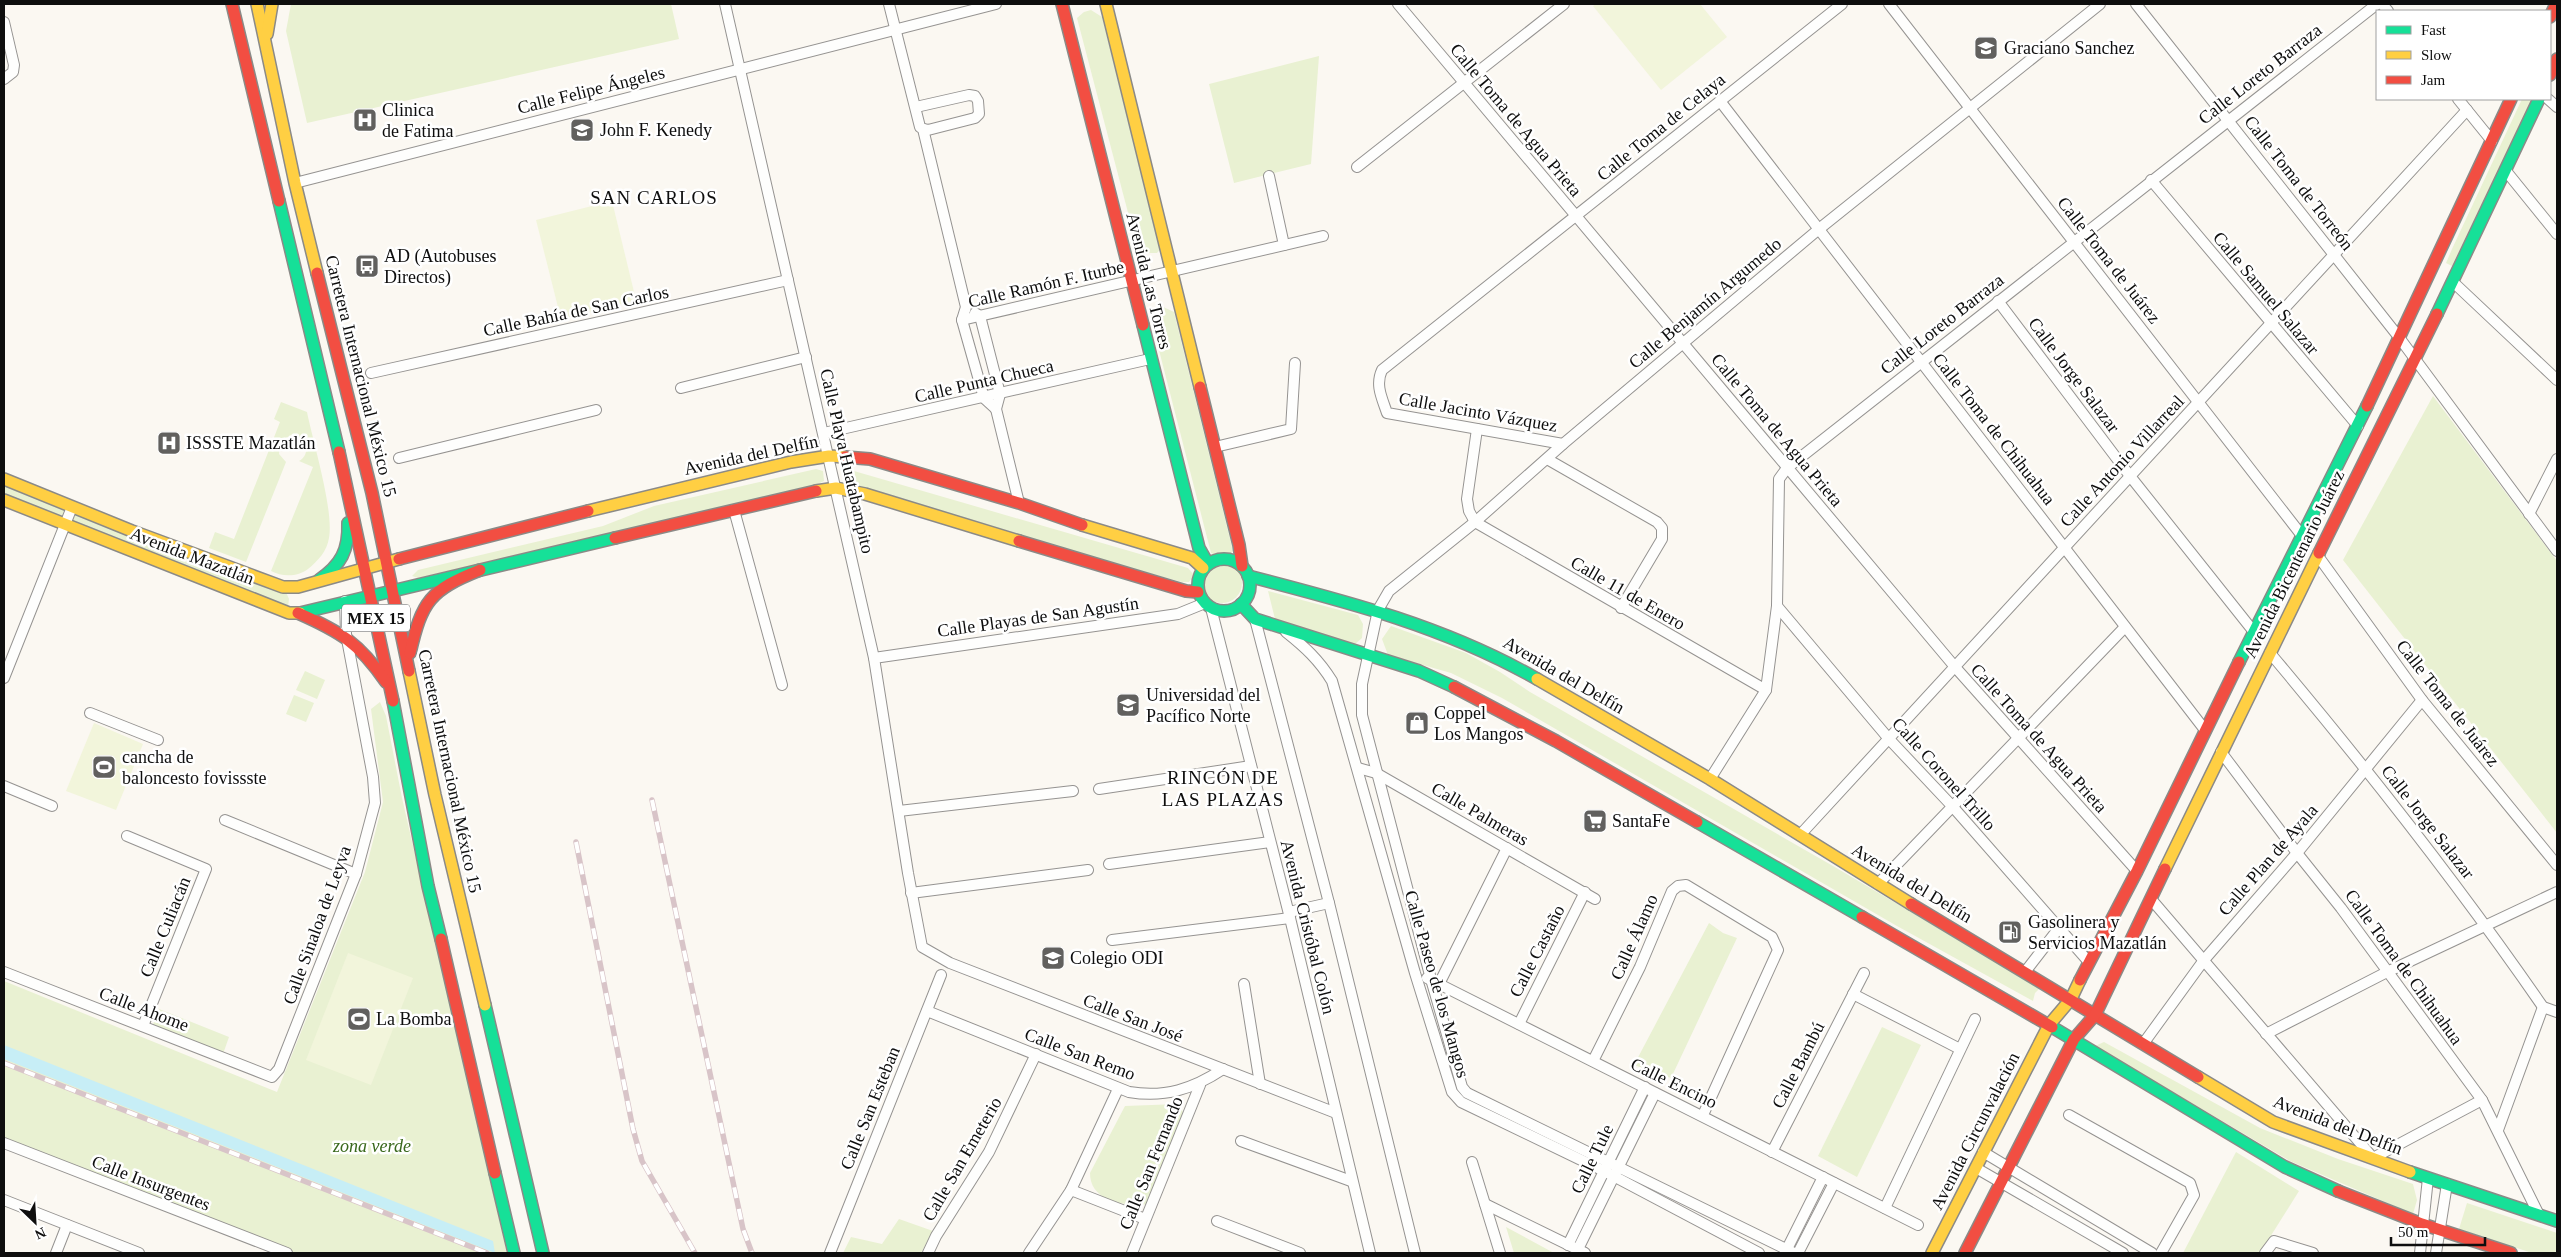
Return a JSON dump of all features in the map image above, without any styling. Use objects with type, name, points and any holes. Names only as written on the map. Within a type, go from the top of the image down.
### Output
[{"type":"street","name":"MEX 15","points":[[232,4],[350,499],[392,691],[428,886],[514,1253]]},
{"type":"street","name":"Carretera Internacional México 15","points":[[257,4],[295,182],[372,493],[409,660],[435,795],[542,1248]]},
{"type":"street","points":[[265,42],[272,4]]},
{"type":"street","name":"Calle Playa Huatabampito","points":[[725,4],[874,658],[917,930],[922,946]]},
{"type":"street","points":[[889,4],[920,126],[923,129],[966,307],[962,320],[984,398],[996,409]]},
{"type":"street","name":"Calle Felipe Ángeles","points":[[295,182],[996,4]]},
{"type":"street","name":"Avenida Las Torres","points":[[1062,4],[1150,359],[1199,548],[1206,566]]},
{"type":"street","name":"Avenida Las Torres","points":[[1106,4],[1245,571]]},
{"type":"street","name":"Calle Toma de Agua Prieta","points":[[1398,4],[1954,667],[2137,872]]},
{"type":"street","points":[[1357,167],[1564,4]]},
{"type":"street","name":"Calle Toma de Celaya","points":[[1387,413],[1378,386],[1382,370],[1842,4]]},
{"type":"street","name":"Calle Toma de Juárez","points":[[1889,4],[2303,537]]},
{"type":"street","name":"Calle Benjamín Argumedo","points":[[1368,654],[1378,610],[1389,590],[1475,522],[1563,444],[1819,229],[2100,4]]},
{"type":"street","name":"Calle Toma de Torreón","points":[[2136,4],[2334,254],[2413,358]]},
{"type":"street","name":"Calle Loreto Barraza","points":[[1787,468],[2073,241],[2378,4]]},
{"type":"street","points":[[4,22],[14,65],[13,72],[8,78],[4,79]]},
{"type":"street","points":[[2551,73],[2557,59]]},
{"type":"street","points":[[916,107],[969,95],[975,96],[978,101],[979,114],[975,118],[928,130],[923,129]]},
{"type":"street","points":[[2459,100],[2492,141]]},
{"type":"street","name":"Avenida Bicentenario Juárez","points":[[2049,1025],[2071,999],[2088,961],[2137,872],[2205,730],[2358,426],[2398,336],[2511,100]]},
{"type":"street","name":"Avenida Bicentenario Juárez","points":[[2074,1039],[2095,1015],[2413,358],[2453,282],[2539,100]]},
{"type":"street","name":"Calle Toma de Chihuahua","points":[[1720,101],[2205,730]]},
{"type":"street","name":"Calle Antonio Villarreal","points":[[1800,834],[2467,110]]},
{"type":"street","points":[[2506,171],[2557,234]]},
{"type":"street","points":[[1269,176],[1284,245]]},
{"type":"street","name":"Calle Samuel Salazar","points":[[2151,180],[2270,324],[2358,426]]},
{"type":"street","name":"Calle Ramón F. Iturbe","points":[[962,320],[1324,236]]},
{"type":"street","name":"Calle Bahía de San Carlos","points":[[371,373],[788,280]]},
{"type":"street","points":[[2453,282],[2557,380]]},
{"type":"street","name":"Calle Jorge Salazar","points":[[1998,301],[2130,476],[2254,632]]},
{"type":"street","points":[[966,307],[980,316],[1000,394],[996,409],[1019,503]]},
{"type":"street","points":[[681,388],[806,357]]},
{"type":"street","points":[[2413,358],[2557,551]]},
{"type":"street","name":"Calle Punta Chueca","points":[[824,433],[1150,359]]},
{"type":"street","points":[[1215,447],[1291,429],[1295,363]]},
{"type":"street","points":[[399,458],[596,410]]},
{"type":"street","name":"Calle Jacinto Vázquez","points":[[1387,413],[1563,444]]},
{"type":"street","points":[[1475,522],[1469,510],[1467,499],[1477,429]]},
{"type":"street","name":"Avenida del Delfín","points":[[386,562],[503,530],[792,462],[829,456],[870,459],[1019,503],[1109,534],[1192,558],[1206,566]]},
{"type":"street","name":"Calle Jacinto Vázquez","points":[[1546,459],[1657,522],[1662,528],[1662,539],[1621,608]]},
{"type":"street","points":[[2529,514],[2557,459]]},
{"type":"street","points":[[1710,779],[1766,690],[1777,606],[1779,479],[1787,468]]},
{"type":"street","name":"Avenida Mazatlán","points":[[4,479],[72,507],[283,587],[298,587],[364,568]]},
{"type":"street","points":[[371,594],[803,493],[836,488],[865,494],[1186,591],[1198,592]]},
{"type":"street","points":[[319,580],[335,569],[348,549],[347,516],[350,499]]},
{"type":"street","name":"Avenida Mazatlán","points":[[4,500],[272,606],[298,613],[371,594]]},
{"type":"street","points":[[4,678],[72,507]]},
{"type":"street","points":[[734,510],[782,685]]},
{"type":"street","name":"Calle 11 de Enero","points":[[1475,522],[1766,690]]},
{"type":"street","name":"Calle Toma de Juárez","points":[[2318,556],[2422,700],[2557,865]]},
{"type":"street","points":[[1222,559],[1236,562],[1245,571],[1249,594],[1241,604],[1229,611],[1208,606],[1198,592],[1198,578],[1206,566],[1222,559]]},
{"type":"street","points":[[364,568],[386,562]]},
{"type":"street","points":[[409,660],[418,617],[427,600],[441,587],[480,570]]},
{"type":"street","name":"Avenida del Delfín","points":[[1245,571],[1378,610],[1462,641],[1502,659],[1710,779],[1878,884],[2273,1122],[2428,1178],[2557,1221]]},
{"type":"street","name":"Calle Sinaloa de Leyva","points":[[272,1077],[279,1070],[356,874],[375,803],[375,791],[346,634],[345,601]]},
{"type":"street","points":[[1241,604],[1255,619],[1419,671],[1457,688],[1556,740],[2074,1039],[2285,1167],[2323,1185],[2422,1224],[2511,1253]]},
{"type":"street","name":"Calle Playas de San Agustín","points":[[874,658],[1178,614],[1208,606]]},
{"type":"street","name":"Avenida Cristóbal Colón","points":[[1208,606],[1289,915],[1370,1253]]},
{"type":"street","name":"Calle Coronel Trillo","points":[[1777,606],[1889,738],[1953,807],[2088,961]]},
{"type":"street","points":[[298,613],[346,634],[367,653],[392,691]]},
{"type":"street","name":"Avenida Cristóbal Colón","points":[[1255,619],[1329,903],[1415,1253]]},
{"type":"street","name":"Calle Paseo de los Mangos","points":[[1279,627],[1309,650],[1322,664],[1332,681],[1415,973],[1452,1092],[1460,1102],[1606,1167],[1618,1167],[1789,1252]]},
{"type":"street","points":[[1878,884],[2125,627]]},
{"type":"street","name":"Calle Jorge Salazar","points":[[2270,653],[2367,769],[2487,925],[2543,1006]]},
{"type":"street","name":"Calle Paseo de los Mangos","points":[[1368,654],[1362,684],[1362,715],[1376,773],[1435,981],[1462,1087],[1468,1093],[1606,1167],[1613,1177],[1759,1253]]},
{"type":"street","name":"Calle Plan de Ayala","points":[[2142,1044],[2204,960],[2297,854],[2422,700]]},
{"type":"street","points":[[90,713],[158,740]]},
{"type":"street","name":"Calle Toma de Chihuahua","points":[[2221,752],[2297,854],[2341,908],[2482,1100],[2539,1215]]},
{"type":"street","points":[[1099,788],[1250,766]]},
{"type":"street","name":"Calle Palmeras","points":[[1358,768],[1376,773],[1585,892],[1594,899]]},
{"type":"street","points":[[4,786],[52,806]]},
{"type":"street","points":[[899,811],[1073,791]]},
{"type":"street","points":[[225,820],[356,874]]},
{"type":"street","name":"Calle Culiacán","points":[[127,836],[206,868],[143,1026]]},
{"type":"street","points":[[1108,864],[1270,842]]},
{"type":"street","points":[[1435,981],[1507,848]]},
{"type":"street","points":[[911,893],[1088,870]]},
{"type":"street","name":"Calle Álamo","points":[[1593,1061],[1640,966],[1672,891],[1678,886],[1686,885],[1772,937],[1778,950],[1703,1115]]},
{"type":"street","name":"Calle Castaño","points":[[1519,1024],[1585,892]]},
{"type":"street","points":[[2266,1034],[2387,972],[2557,892]]},
{"type":"street","points":[[2151,899],[2373,1158],[2482,1100]]},
{"type":"street","points":[[1112,940],[1270,921],[1329,903]]},
{"type":"street","points":[[2025,972],[2059,928]]},
{"type":"street","name":"Calle San José","points":[[922,946],[950,963],[1336,1113]]},
{"type":"street","name":"Calle Ahome","points":[[4,972],[272,1077]]},
{"type":"street","name":"Calle Encino","points":[[1415,973],[1435,981],[1703,1115],[1772,1152],[1918,1225]]},
{"type":"street","name":"Calle Bambú","points":[[1772,1152],[1864,973]]},
{"type":"street","name":"Calle San Esteban","points":[[830,1253],[941,975]]},
{"type":"street","points":[[1244,984],[1260,1084]]},
{"type":"street","points":[[1853,994],[1960,1049]]},
{"type":"street","points":[[2498,1130],[2543,1006],[2557,1012]]},
{"type":"street","name":"Calle San Remo","points":[[927,1011],[1129,1092],[1152,1094],[1200,1084],[1223,1070]]},
{"type":"street","points":[[1884,1208],[1976,1019]]},
{"type":"street","name":"Avenida Circunvalación","points":[[1932,1253],[2049,1025]]},
{"type":"street","points":[[1965,1253],[2074,1039]]},
{"type":"street","name":"Calle San Emeterio","points":[[928,1253],[936,1236],[989,1152],[1036,1054]]},
{"type":"street","name":"Calle San Fernando","points":[[1132,1253],[1200,1084]]},
{"type":"street","name":"Calle Tule","points":[[1577,1249],[1606,1167],[1645,1087]]},
{"type":"street","points":[[1029,1253],[1071,1190],[1118,1089]]},
{"type":"street","name":"Calle Tule","points":[[1577,1249],[1655,1092]]},
{"type":"street","points":[[2069,1115],[2190,1183],[2194,1195],[2161,1253]]},
{"type":"street","points":[[1241,1141],[1352,1181]]},
{"type":"street","name":"Calle Insurgentes","points":[[4,1144],[288,1253]]},
{"type":"street","points":[[1983,1152],[2152,1253]]},
{"type":"street","points":[[1472,1162],[1500,1253]]},
{"type":"street","points":[[1976,1168],[1999,1183],[2034,1200],[2117,1252],[2122,1236]]},
{"type":"street","points":[[1789,1252],[1824,1177]]},
{"type":"street","points":[[2420,1253],[2428,1178]]},
{"type":"street","points":[[1798,1253],[1834,1183]]},
{"type":"street","points":[[2436,1253],[2447,1184]]},
{"type":"street","points":[[2034,1200],[2041,1187]]},
{"type":"street","points":[[1071,1190],[1145,1218]]},
{"type":"street","points":[[4,1200],[139,1253]]},
{"type":"street","points":[[1485,1204],[1577,1249]]},
{"type":"street","points":[[1217,1221],[1300,1253]]},
{"type":"street","points":[[56,1253],[67,1225]]},
{"type":"street","points":[[2265,1253],[2274,1241],[2313,1253]]},
{"type":"green space","points":[[291,4],[671,4],[679,39],[307,123],[286,31]]},
{"type":"green space","points":[[1596,4],[1700,4],[1727,37],[1661,90],[1593,6]]},
{"type":"green space","points":[[1091,10],[1102,17],[1161,248],[1157,253],[1149,253],[1137,247],[1077,18],[1084,12]]},
{"type":"green space","points":[[1319,56],[1311,164],[1234,183],[1209,84]]},
{"type":"green space","points":[[2522,100],[2532,100],[2452,266],[2446,263]]},
{"type":"green space","points":[[612,201],[636,300],[561,319],[536,220]]},
{"type":"green space","points":[[1159,305],[1174,312],[1233,551],[1226,556],[1217,556],[1211,553],[1150,315]]},
{"type":"green space","points":[[2433,396],[2557,561],[2557,833],[2343,560]]},
{"type":"green space","points":[[281,402],[307,412],[326,494],[330,526],[328,543],[319,559],[304,572],[290,575],[271,571],[313,467],[299,461],[306,453],[306,448],[302,440],[298,438],[287,437],[280,444],[279,454],[286,462],[246,562],[209,548],[215,532],[234,539],[280,422],[274,419]]},
{"type":"green space","points":[[816,469],[823,471],[824,481],[818,484],[418,578],[412,576],[418,570],[603,526],[654,506]]},
{"type":"green space","points":[[854,471],[1188,568],[1194,575],[1189,582],[1182,582],[1089,557],[853,485],[849,483],[847,475]]},
{"type":"green space","points":[[4,480],[285,590],[289,599],[288,607],[4,495]]},
{"type":"green space","points":[[1226,563],[1233,566],[1239,572],[1242,583],[1241,591],[1233,600],[1226,603],[1218,603],[1211,600],[1203,591],[1202,579],[1205,572],[1214,564]]},
{"type":"green space","points":[[1268,591],[1358,615],[1363,624],[1362,638],[1354,645],[1275,619]]},
{"type":"green space","points":[[1391,626],[1466,653],[1530,692],[1833,866],[2040,988],[2035,993],[2033,1001],[1897,926],[1502,698],[1451,673],[1388,655],[1382,639]]},
{"type":"green space","points":[[305,671],[325,680],[317,699],[296,690]]},
{"type":"green space","points":[[294,695],[314,703],[306,722],[286,714]]},
{"type":"green space","name":"zona verde","points":[[380,702],[386,716],[402,798],[507,1253],[296,1253],[4,1140],[4,981],[277,1092],[365,872],[383,802],[371,709]]},
{"type":"green space","points":[[94,723],[143,744],[116,810],[66,791]]},
{"type":"green space","points":[[1709,923],[1723,933],[1737,938],[1671,1078],[1634,1065]]},
{"type":"green space","name":"La Bomba","points":[[348,953],[413,978],[371,1085],[306,1060]]},
{"type":"green space","points":[[159,1009],[229,1037],[223,1054],[152,1027]]},
{"type":"green space","points":[[1882,1027],[1921,1045],[1857,1177],[1818,1156]]},
{"type":"green space","points":[[2104,1042],[2260,1128],[2338,1159],[2413,1184],[2417,1200],[2413,1214],[2290,1161],[2095,1046]]},
{"type":"green space","points":[[1178,1104],[1183,1112],[1151,1204],[1132,1205],[1112,1201],[1096,1191],[1090,1173],[1125,1106]]},
{"type":"green space","points":[[2236,1152],[2299,1191],[2260,1253],[2183,1253]]},
{"type":"green space","points":[[2467,1203],[2557,1233],[2557,1253],[2532,1253],[2459,1229]]},
{"type":"green space","points":[[899,1219],[933,1231],[921,1253],[843,1253],[851,1237],[882,1244]]},
{"type":"green space","points":[[1506,1227],[1554,1253],[1514,1253]]},
{"type":"water","points":[[4,1045],[493,1241],[495,1253],[4,1059]]},
{"type":"railway","points":[[652,800],[743,1229],[752,1253]]},
{"type":"railway","points":[[576,842],[633,1129],[642,1161],[695,1253]]},
{"type":"railway","points":[[4,1063],[487,1253]]},
{"type":"traffic: fast","points":[[2437,314],[2539,100]]},
{"type":"traffic: fast","points":[[279,201],[339,452]]},
{"type":"traffic: fast","points":[[1143,325],[1199,548],[1208,564]]},
{"type":"traffic: fast","points":[[2239,662],[2367,406]]},
{"type":"traffic: fast","points":[[319,580],[333,569],[342,556],[347,541],[348,523]]},
{"type":"traffic: fast","points":[[300,613],[615,538]]},
{"type":"traffic: fast","points":[[1219,559],[1229,559],[1239,563],[1246,570],[1250,585],[1246,600],[1239,607],[1229,611],[1219,611],[1209,607],[1202,600],[1198,590],[1198,580],[1202,570],[1209,563],[1219,559]]},
{"type":"traffic: fast","points":[[1248,576],[1360,606],[1432,630],[1503,661],[1537,679]]},
{"type":"traffic: fast","points":[[1241,604],[1255,619],[1419,671],[1454,687]]},
{"type":"traffic: fast","points":[[393,701],[428,886],[441,939]]},
{"type":"traffic: fast","points":[[1697,822],[1862,917]]},
{"type":"traffic: fast","points":[[485,1005],[543,1253]]},
{"type":"traffic: fast","points":[[2052,1027],[2285,1167],[2338,1191]]},
{"type":"traffic: fast","points":[[2410,1172],[2557,1221]]},
{"type":"traffic: fast","points":[[495,1173],[514,1253]]},
{"type":"traffic: slow","points":[[257,4],[295,183],[317,273]]},
{"type":"traffic: slow","points":[[267,34],[272,4]]},
{"type":"traffic: slow","points":[[1106,4],[1200,387]]},
{"type":"traffic: slow","points":[[588,511],[791,462],[829,456],[845,457]]},
{"type":"traffic: slow","points":[[4,479],[132,531],[283,587],[298,587],[399,559]]},
{"type":"traffic: slow","points":[[816,491],[836,488],[865,494],[1019,541]]},
{"type":"traffic: slow","points":[[4,500],[289,613],[300,613]]},
{"type":"traffic: slow","points":[[1082,525],[1192,558],[1203,568]]},
{"type":"traffic: slow","points":[[2165,869],[2319,553]]},
{"type":"traffic: slow","points":[[409,671],[435,795],[485,1005]]},
{"type":"traffic: slow","points":[[1537,679],[1710,779],[1911,904]]},
{"type":"traffic: slow","points":[[1932,1253],[2049,1025],[2071,999],[2080,980]]},
{"type":"traffic: slow","points":[[2198,1077],[2273,1122],[2410,1172]]},
{"type":"traffic: jam","points":[[232,4],[279,201]]},
{"type":"traffic: jam","points":[[1062,4],[1143,325]]},
{"type":"traffic: jam","points":[[2551,15],[2556,4]]},
{"type":"traffic: jam","points":[[2551,73],[2557,59]]},
{"type":"traffic: jam","points":[[2367,406],[2511,100]]},
{"type":"traffic: jam","points":[[317,273],[372,493],[409,671]]},
{"type":"traffic: jam","points":[[2319,553],[2437,314]]},
{"type":"traffic: jam","points":[[1200,387],[1239,545],[1242,566]]},
{"type":"traffic: jam","points":[[339,452],[393,701]]},
{"type":"traffic: jam","points":[[845,457],[870,459],[1019,503],[1082,525]]},
{"type":"traffic: jam","points":[[615,538],[816,491]]},
{"type":"traffic: jam","points":[[399,559],[588,511]]},
{"type":"traffic: jam","points":[[1019,541],[1186,591],[1198,592]]},
{"type":"traffic: jam","points":[[410,653],[419,621],[424,609],[431,600],[439,591],[450,584],[480,570]]},
{"type":"traffic: jam","points":[[298,613],[326,626],[348,640],[367,657],[386,682]]},
{"type":"traffic: jam","points":[[2080,980],[2137,871],[2239,662]]},
{"type":"traffic: jam","points":[[1454,687],[1556,741],[1697,822]]},
{"type":"traffic: jam","points":[[1965,1253],[2074,1039],[2095,1015],[2165,869]]},
{"type":"traffic: jam","points":[[1911,904],[2198,1077]]},
{"type":"traffic: jam","points":[[1862,917],[2052,1027]]},
{"type":"traffic: jam","points":[[441,939],[495,1173]]},
{"type":"traffic: jam","points":[[2338,1191],[2422,1224],[2511,1253]]},
{"type":"place","name":"Graciano Sanchez","points":[[1986,48]]},
{"type":"place","name":"Clinica de Fatima","points":[[365,120]]},
{"type":"place","name":"John F. Kenedy","points":[[582,130]]},
{"type":"place","name":"AD (Autobuses Directos)","points":[[367,266]]},
{"type":"place","name":"ISSSTE Mazatlán","points":[[169,443]]},
{"type":"place","name":"Universidad del Pacífico Norte","points":[[1128,705]]},
{"type":"place","name":"Coppel Los Mangos","points":[[1417,723]]},
{"type":"place","name":"cancha de baloncesto fovissste","points":[[104,767]]},
{"type":"place","name":"SantaFe","points":[[1595,821]]},
{"type":"place","name":"Gasolinera y Servicios Mazatlán","points":[[2010,932]]},
{"type":"place","name":"Colegio ODI","points":[[1053,958]]},
{"type":"place","name":"La Bomba","points":[[359,1019]]},
{"type":"district","name":"SAN CARLOS","points":[[654,197]]},
{"type":"district","name":"RINCÓN DE LAS PLAZAS","points":[[1223,788]]}]
